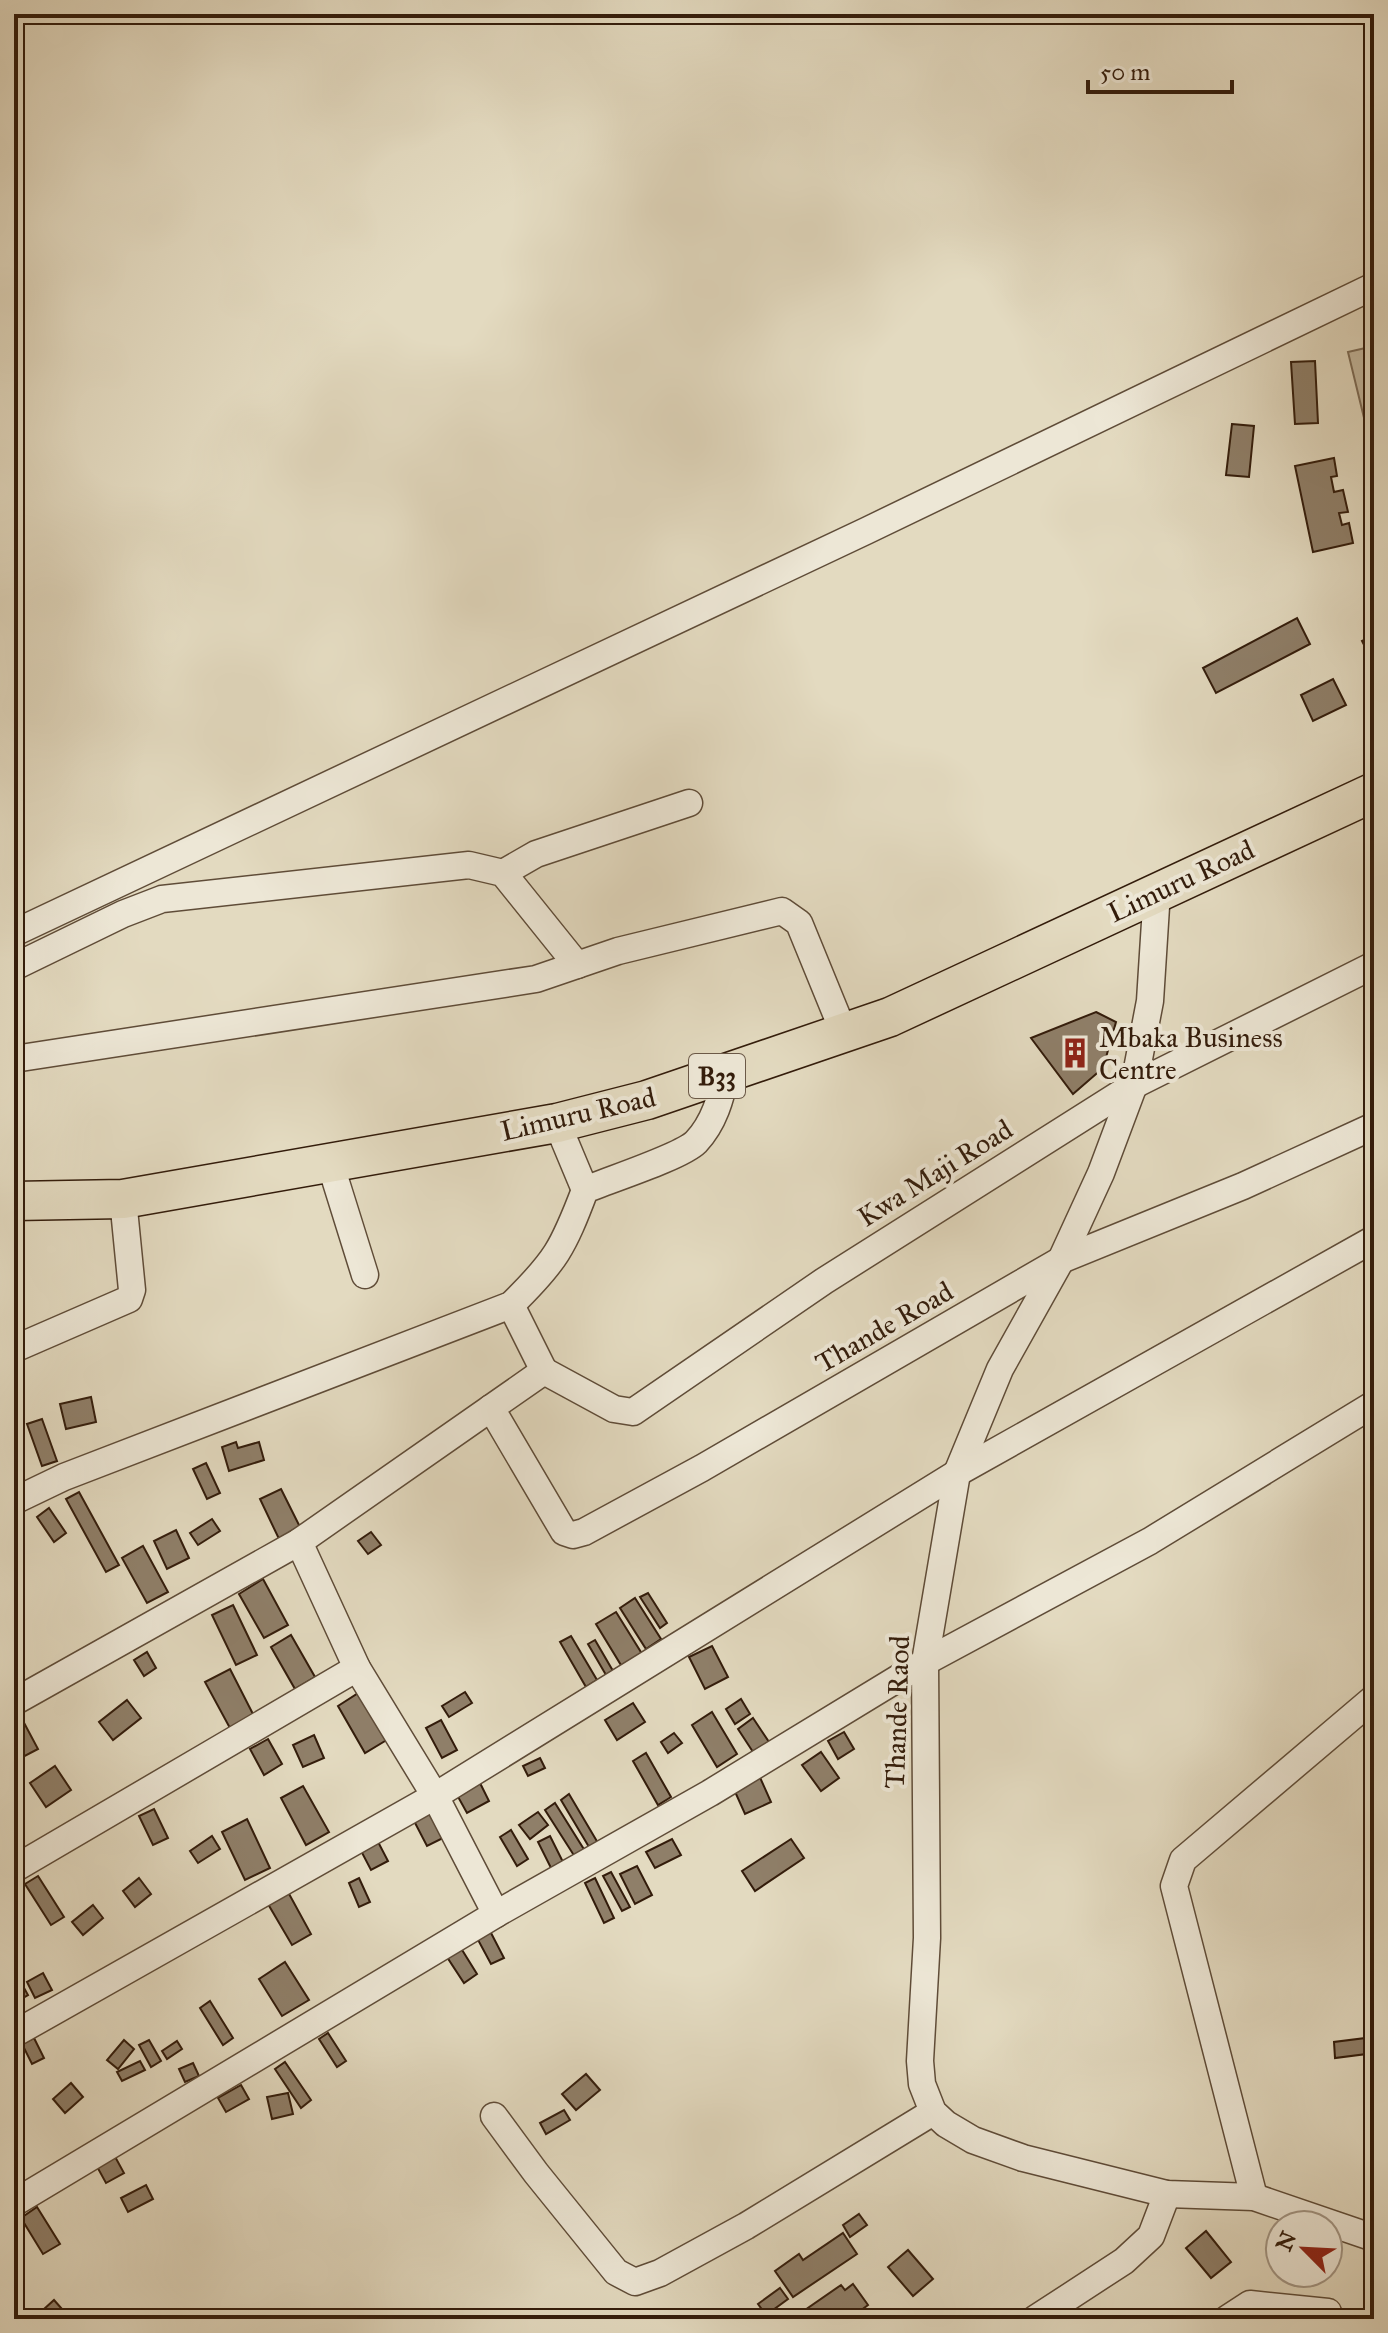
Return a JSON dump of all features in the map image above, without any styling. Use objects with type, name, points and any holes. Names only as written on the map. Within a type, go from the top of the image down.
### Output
[{"type":"highway","name":"Limuru Road","points":[[14,1201],[123,1199],[557,1123],[647,1100],[890,1017],[1374,792]]},
{"type":"street","points":[[14,933],[866,531],[1374,286]]},
{"type":"street","points":[[503,873],[536,854],[689,803]]},
{"type":"street","points":[[14,967],[123,914],[162,899],[469,865],[503,873],[577,965]]},
{"type":"street","name":"Thande Raod","points":[[933,2112],[922,2084],[920,2061],[927,1938],[925,1662],[957,1473],[1000,1369],[1061,1260],[1101,1173],[1134,1085],[1150,1001],[1157,891]]},
{"type":"street","points":[[14,1059],[536,979],[618,951],[782,911],[799,923],[844,1033]]},
{"type":"street","name":"Kwa Maji Road","points":[[544,1371],[614,1409],[633,1412],[824,1281],[1134,1085],[1374,965]]},
{"type":"street","points":[[585,1190],[693,1145],[708,1127],[720,1101],[726,1073]]},
{"type":"street","points":[[14,1501],[64,1477],[511,1305],[547,1269],[564,1245],[585,1190],[557,1123]]},
{"type":"street","name":"Thande Road","points":[[491,1408],[564,1532],[573,1535],[702,1468],[1061,1260],[1243,1186],[1374,1126]]},
{"type":"street","points":[[330,1163],[365,1275]]},
{"type":"street","points":[[14,1349],[129,1299],[132,1290],[123,1199]]},
{"type":"street","points":[[14,2034],[435,1796],[957,1473],[1374,1239]]},
{"type":"street","points":[[14,1702],[299,1542],[544,1371],[511,1305]]},
{"type":"street","points":[[14,2203],[496,1914],[710,1793],[925,1662],[1150,1541],[1374,1404]]},
{"type":"street","points":[[299,1542],[357,1668],[435,1796],[496,1914]]},
{"type":"street","points":[[14,1869],[357,1668]]},
{"type":"street","points":[[1254,2197],[1174,1886],[1183,1860],[1374,1698]]},
{"type":"street","points":[[494,2116],[616,2272],[635,2282],[660,2273],[746,2226],[933,2112],[973,2140],[1023,2158],[1167,2194],[1254,2197],[1374,2238]]},
{"type":"street","points":[[1035,2319],[1133,2253],[1151,2236],[1167,2194]]},
{"type":"street","points":[[1227,2319],[1250,2304],[1328,2312],[1330,2319]]},
{"type":"shaded area","points":[[1374,346],[1374,459],[1348,352]]},
{"type":"building","points":[[1315,361],[1318,423],[1295,424],[1291,362]]},
{"type":"building","points":[[1232,424],[1254,426],[1249,477],[1226,475]]},
{"type":"building","points":[[1334,458],[1337,476],[1331,477],[1334,492],[1343,490],[1348,512],[1339,513],[1342,525],[1349,523],[1353,543],[1313,552],[1295,466]]},
{"type":"building","points":[[1297,618],[1310,644],[1216,693],[1203,668]]},
{"type":"building","points":[[1374,635],[1374,664],[1362,641]]},
{"type":"building","points":[[1333,679],[1346,705],[1313,721],[1301,695]]},
{"type":"building","name":"Mbaka Business Centre","points":[[1096,1012],[1116,1022],[1103,1068],[1073,1094],[1031,1038]]},
{"type":"building","points":[[91,1397],[96,1422],[66,1429],[60,1404]]},
{"type":"building","points":[[42,1419],[57,1461],[42,1466],[27,1424]]},
{"type":"building","points":[[236,1442],[238,1448],[259,1442],[264,1460],[229,1471],[222,1447]]},
{"type":"building","points":[[206,1463],[220,1493],[207,1499],[193,1469]]},
{"type":"building","points":[[281,1489],[302,1531],[280,1541],[260,1499]]},
{"type":"building","points":[[79,1492],[119,1565],[106,1572],[66,1499]]},
{"type":"building","points":[[49,1508],[66,1533],[54,1542],[37,1517]]},
{"type":"building","points":[[212,1519],[220,1531],[198,1545],[190,1533]]},
{"type":"building","points":[[176,1530],[189,1558],[167,1569],[154,1541]]},
{"type":"building","points":[[371,1532],[381,1545],[368,1554],[358,1541]]},
{"type":"building","points":[[143,1546],[168,1592],[147,1603],[122,1558]]},
{"type":"building","points":[[263,1579],[288,1625],[264,1638],[239,1594]]},
{"type":"building","points":[[648,1593],[667,1623],[660,1628],[640,1597]]},
{"type":"building","points":[[635,1598],[661,1639],[646,1649],[620,1608]]},
{"type":"building","points":[[233,1605],[257,1655],[236,1665],[212,1615]]},
{"type":"building","points":[[616,1612],[644,1657],[624,1670],[596,1624]]},
{"type":"building","points":[[291,1635],[315,1677],[295,1689],[271,1647]]},
{"type":"building","points":[[571,1636],[597,1680],[586,1687],[560,1642]]},
{"type":"building","points":[[595,1640],[613,1671],[606,1675],[588,1644]]},
{"type":"building","points":[[712,1646],[728,1677],[705,1689],[689,1657]]},
{"type":"building","points":[[147,1652],[156,1668],[144,1676],[134,1660]]},
{"type":"building","points":[[230,1669],[255,1718],[231,1730],[205,1682]]},
{"type":"building","points":[[363,1690],[390,1738],[365,1753],[338,1706]]},
{"type":"building","points":[[465,1692],[472,1703],[449,1717],[442,1706]]},
{"type":"building","points":[[741,1699],[750,1714],[735,1724],[726,1709]]},
{"type":"building","points":[[127,1700],[141,1718],[113,1740],[99,1722]]},
{"type":"building","points":[[633,1703],[645,1722],[617,1740],[605,1720]]},
{"type":"building","points":[[712,1712],[737,1754],[717,1767],[692,1725]]},
{"type":"building","points":[[753,1718],[769,1742],[753,1752],[738,1729]]},
{"type":"building","points":[[22,1719],[38,1749],[19,1759],[14,1751],[14,1724]]},
{"type":"building","points":[[441,1720],[457,1750],[442,1758],[426,1728]]},
{"type":"building","points":[[844,1732],[854,1749],[838,1759],[828,1741]]},
{"type":"building","points":[[674,1733],[682,1743],[668,1753],[661,1742]]},
{"type":"building","points":[[314,1735],[324,1758],[303,1767],[293,1745]]},
{"type":"building","points":[[268,1739],[282,1764],[264,1775],[250,1749]]},
{"type":"building","points":[[821,1752],[839,1778],[821,1791],[802,1765]]},
{"type":"building","points":[[646,1753],[671,1797],[658,1805],[633,1761]]},
{"type":"building","points":[[540,1758],[545,1768],[528,1776],[523,1766]]},
{"type":"building","points":[[55,1766],[71,1790],[46,1807],[30,1783]]},
{"type":"building","points":[[758,1773],[771,1802],[745,1814],[732,1785]]},
{"type":"building","points":[[480,1783],[489,1801],[467,1813],[457,1795]]},
{"type":"building","points":[[303,1786],[329,1832],[306,1845],[281,1798]]},
{"type":"building","points":[[569,1794],[598,1843],[589,1847],[561,1800]]},
{"type":"building","points":[[555,1803],[585,1851],[575,1857],[545,1810]]},
{"type":"building","points":[[154,1809],[168,1838],[153,1845],[139,1816]]},
{"type":"building","points":[[435,1810],[449,1835],[427,1846],[414,1821]]},
{"type":"building","points":[[538,1812],[548,1825],[530,1839],[519,1825]]},
{"type":"building","points":[[247,1819],[270,1868],[245,1880],[222,1832]]},
{"type":"building","points":[[511,1830],[528,1859],[517,1866],[500,1837]]},
{"type":"building","points":[[212,1836],[220,1849],[198,1863],[190,1851]]},
{"type":"building","points":[[550,1836],[565,1866],[553,1872],[538,1842]]},
{"type":"building","points":[[376,1838],[388,1861],[371,1870],[359,1847]]},
{"type":"building","points":[[672,1839],[681,1855],[655,1868],[646,1852]]},
{"type":"building","points":[[791,1839],[804,1858],[755,1891],[742,1871]]},
{"type":"building","points":[[637,1866],[652,1895],[635,1904],[620,1874]]},
{"type":"building","points":[[611,1872],[630,1907],[622,1911],[603,1876]]},
{"type":"building","points":[[38,1876],[64,1917],[51,1925],[25,1884]]},
{"type":"building","points":[[139,1878],[151,1894],[135,1907],[123,1891]]},
{"type":"building","points":[[359,1878],[370,1902],[359,1907],[349,1883]]},
{"type":"building","points":[[595,1878],[614,1918],[604,1923],[585,1883]]},
{"type":"building","points":[[288,1892],[311,1934],[292,1945],[268,1904]]},
{"type":"building","points":[[93,1905],[103,1918],[83,1935],[72,1922]]},
{"type":"building","points":[[490,1931],[504,1958],[491,1964],[477,1938]]},
{"type":"building","points":[[459,1945],[477,1974],[464,1983],[445,1954]]},
{"type":"building","points":[[285,1962],[309,2000],[282,2016],[259,1979]]},
{"type":"building","points":[[14,1970],[28,1995],[14,2003]]},
{"type":"building","points":[[43,1973],[52,1990],[35,1998],[27,1982]]},
{"type":"building","points":[[210,2001],[233,2038],[223,2045],[200,2008]]},
{"type":"building","points":[[328,2033],[346,2061],[337,2067],[319,2039]]},
{"type":"building","points":[[1374,2037],[1374,2053],[1335,2058],[1334,2042]]},
{"type":"building","points":[[34,2038],[44,2058],[32,2064],[22,2044]]},
{"type":"building","points":[[124,2040],[134,2049],[118,2069],[107,2060]]},
{"type":"building","points":[[149,2040],[161,2061],[151,2067],[139,2045]]},
{"type":"building","points":[[177,2041],[182,2049],[167,2059],[162,2051]]},
{"type":"building","points":[[140,2061],[145,2070],[122,2081],[117,2072]]},
{"type":"building","points":[[285,2062],[311,2100],[301,2108],[275,2069]]},
{"type":"building","points":[[193,2063],[199,2076],[185,2082],[179,2069]]},
{"type":"building","points":[[586,2074],[600,2090],[576,2110],[562,2094]]},
{"type":"building","points":[[71,2083],[83,2097],[65,2113],[53,2099]]},
{"type":"building","points":[[241,2085],[249,2099],[226,2112],[218,2098]]},
{"type":"building","points":[[288,2093],[293,2114],[272,2119],[267,2097]]},
{"type":"building","points":[[564,2110],[570,2120],[546,2134],[540,2123]]},
{"type":"building","points":[[113,2153],[124,2173],[106,2183],[95,2163]]},
{"type":"building","points":[[146,2185],[153,2199],[128,2212],[121,2198]]},
{"type":"building","points":[[37,2207],[60,2244],[43,2254],[21,2218]]},
{"type":"building","points":[[859,2214],[867,2225],[850,2237],[843,2225]]},
{"type":"building","points":[[1206,2231],[1231,2262],[1211,2278],[1186,2248]]},
{"type":"building","points":[[843,2233],[857,2254],[793,2297],[775,2271],[799,2254],[803,2260]]},
{"type":"building","points":[[908,2250],[933,2279],[913,2296],[888,2267]]},
{"type":"building","points":[[853,2284],[868,2305],[860,2311],[865,2319],[792,2319],[841,2285],[845,2290]]},
{"type":"building","points":[[780,2288],[788,2299],[766,2315],[758,2304]]},
{"type":"building","points":[[54,2300],[70,2318],[33,2319]]},
{"type":"place","name":"Mbaka Business Centre","points":[[1075,1053]]}]
